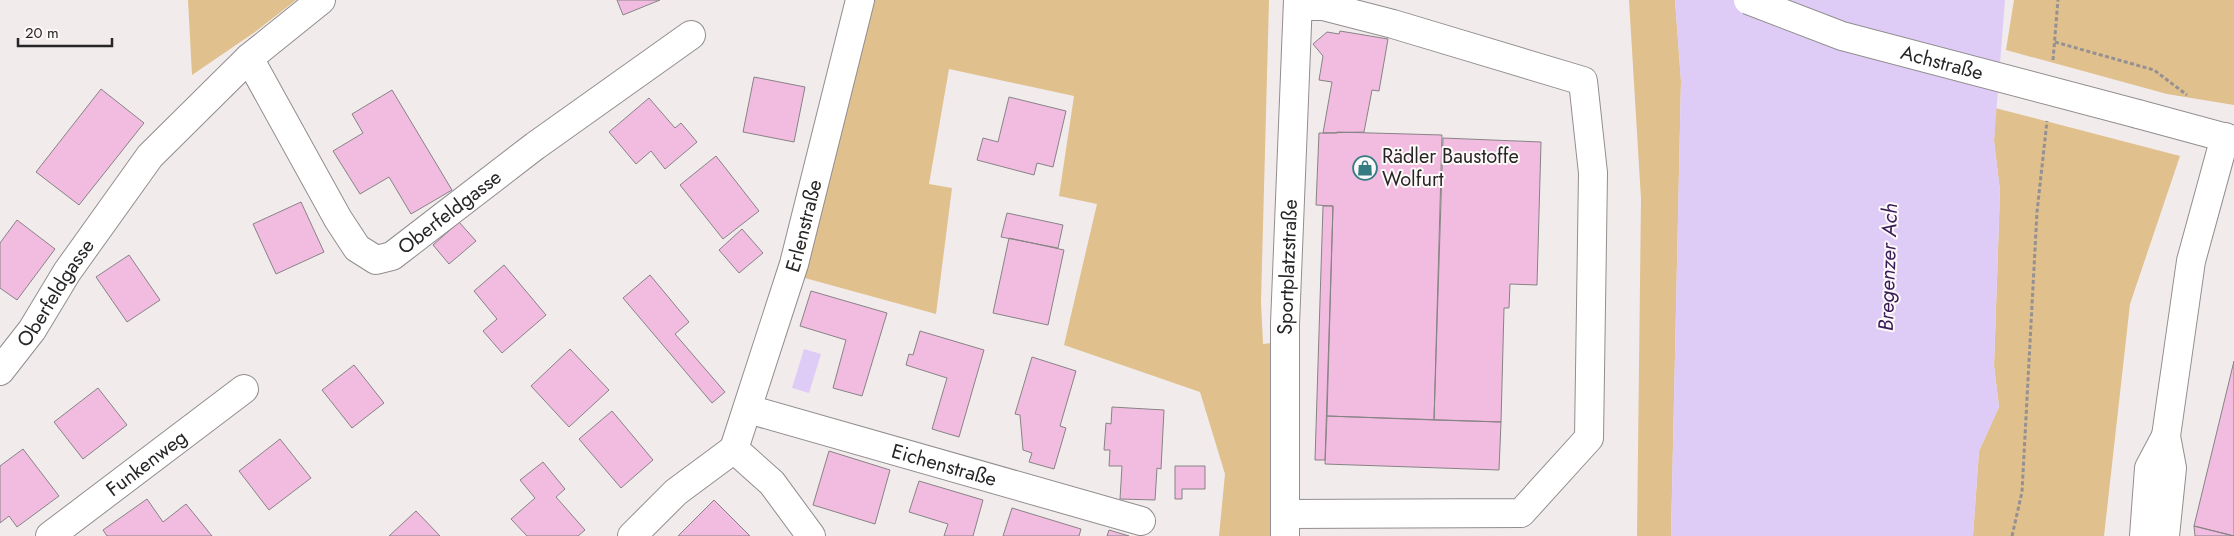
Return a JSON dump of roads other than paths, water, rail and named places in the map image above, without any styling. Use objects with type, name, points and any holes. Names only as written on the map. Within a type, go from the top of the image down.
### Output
[{"type":"street","name":"Oberfeldgasse","points":[[0,371],[32,330],[67,272],[150,156],[250,58],[321,0]]},
{"type":"street","name":"Erlenstraße","points":[[734,449],[794,264],[860,0]]},
{"type":"street","name":"Achstraße","points":[[1748,0],[1842,36],[2230,138]]},
{"type":"street","name":"Sportplatzstraße","points":[[1285,525],[1285,324],[1298,3]]},
{"type":"street","points":[[1285,525],[1521,513],[1589,438],[1594,172],[1583,81],[1393,24],[1323,6],[1298,3]]},
{"type":"street","name":"Oberfeldgasse","points":[[250,58],[338,219],[357,248],[376,260],[392,256],[535,146],[691,35]]},
{"type":"street","points":[[2165,536],[2172,468],[2166,436],[2191,261],[2230,138]]},
{"type":"street","name":"Funkenweg","points":[[50,536],[244,389]]},
{"type":"street","name":"Eichenstraße","points":[[748,410],[1141,521]]},
{"type":"street","points":[[2144,536],[2149,468],[2166,436]]},
{"type":"street","points":[[632,536],[676,492],[734,449],[772,483],[811,536]]},
{"type":"water","name":"Bregenzer Ach","points":[[1675,0],[2005,0],[1994,141],[2000,191],[1994,366],[1999,407],[1979,451],[1973,536],[1671,536],[1681,81]]},
{"type":"water","points":[[804,349],[821,354],[809,393],[792,388]]},
{"type":"place","name":"Rädler Baustoffe Wolfurt","points":[[1365,168]]}]
